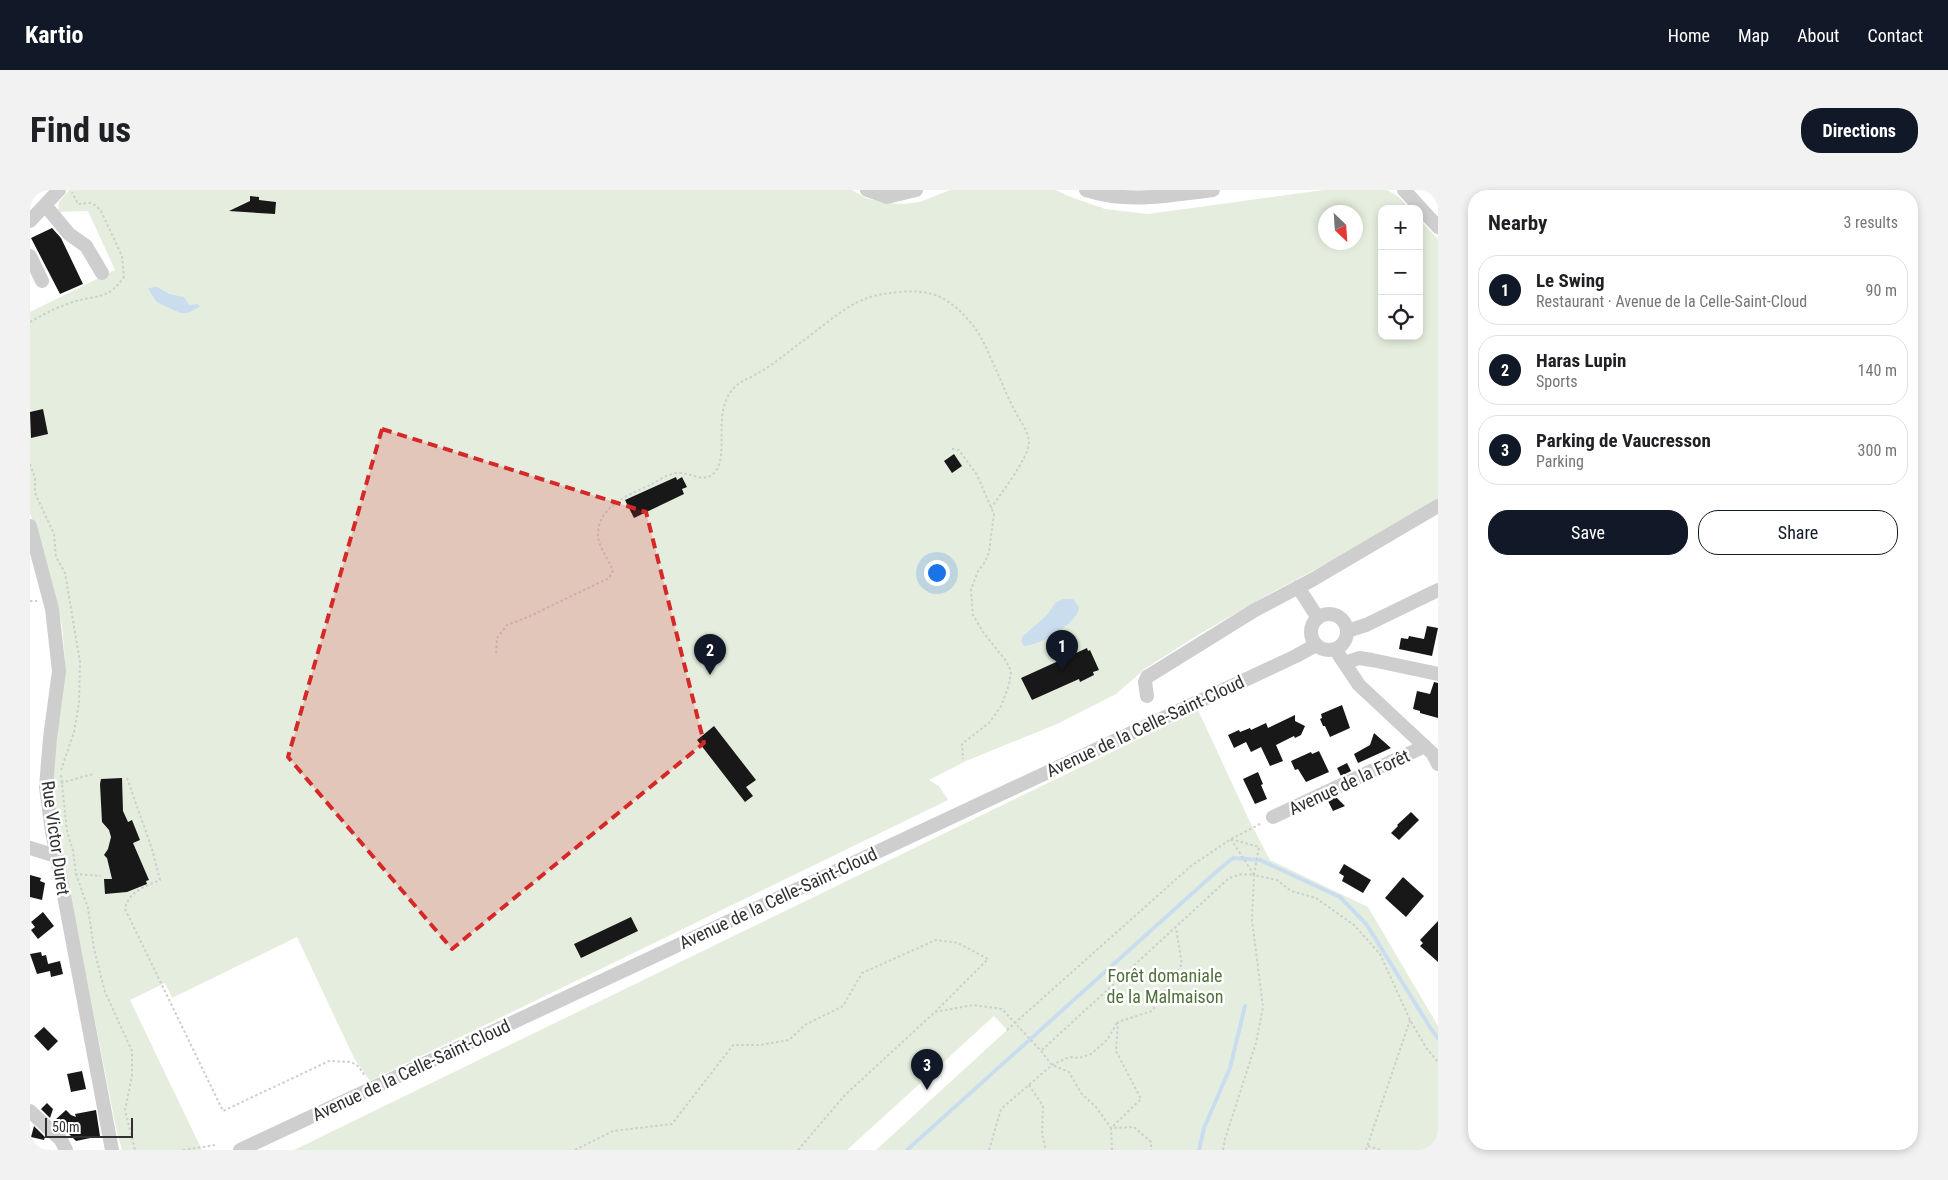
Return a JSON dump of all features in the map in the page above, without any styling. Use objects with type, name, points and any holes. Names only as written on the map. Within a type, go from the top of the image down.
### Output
[{"type":"street","points":[[30,221],[59,190]]},
{"type":"street","points":[[867,190],[887,197],[916,190]]},
{"type":"street","points":[[1086,190],[1116,198],[1149,198],[1213,190]]},
{"type":"street","points":[[1404,190],[1438,227]]},
{"type":"street","points":[[45,205],[69,234],[86,246],[102,273]]},
{"type":"street","points":[[30,256],[42,281]]},
{"type":"street","points":[[1147,696],[1144,682],[1147,677],[1255,610],[1438,506]]},
{"type":"street","name":"Rue Victor Duret","points":[[30,526],[52,609],[59,671],[46,787],[56,856],[112,1150]]},
{"type":"street","points":[[1298,587],[1318,618]]},
{"type":"street","points":[[1347,631],[1366,625],[1438,590]]},
{"type":"street","points":[[1332,614],[1340,618],[1345,624],[1347,631],[1346,639],[1342,645],[1328,650],[1316,644],[1312,638],[1311,631],[1313,624],[1318,618],[1332,614]]},
{"type":"street","name":"Avenue de la Celle-Saint-Cloud","points":[[240,1150],[1296,656],[1316,644]]},
{"type":"street","points":[[1335,649],[1359,685],[1433,754]]},
{"type":"street","points":[[1345,663],[1359,658],[1438,674]]},
{"type":"street","name":"Avenue de la Forêt","points":[[1273,817],[1433,754]]},
{"type":"street","points":[[30,848],[56,856]]},
{"type":"street","points":[[30,1111],[61,1140],[66,1150]]},
{"type":"path","points":[[496,652],[497,638],[507,625],[544,610],[609,578],[613,571],[597,534],[600,523],[616,502],[674,472],[705,478],[714,473],[719,464],[721,420],[733,389],[742,381],[759,373],[846,310],[866,298],[893,292],[922,292],[937,295],[955,307],[978,333],[1026,430],[1029,443],[1013,476],[991,508]]},
{"type":"path","points":[[952,449],[959,450],[977,475],[994,514],[989,552],[985,562],[978,571],[971,590],[971,607],[973,615],[983,632],[1006,661],[1011,671],[1009,685],[1001,706],[990,722],[962,744],[963,759]]},
{"type":"path","points":[[30,464],[35,478],[35,493],[54,534],[56,557],[65,574],[80,662],[78,712],[74,732],[62,767],[61,783],[67,831],[73,851],[76,874],[88,908],[94,949],[105,992],[132,1051],[132,1076],[126,1110],[136,1150]]},
{"type":"path","points":[[46,787],[93,774]]},
{"type":"path","points":[[127,778],[152,849],[160,880],[135,892],[127,899],[125,909],[223,1111],[329,1061],[351,1062],[358,1066],[372,1088]]},
{"type":"path","points":[[1008,1030],[1191,866],[1231,839],[1273,817]]},
{"type":"path","points":[[1223,1150],[1256,1043],[1263,1007],[1252,920],[1254,875],[1259,847],[1231,839]]},
{"type":"path","points":[[1231,839],[1254,875]]},
{"type":"path","points":[[1041,1051],[1229,878],[1242,874],[1277,880],[1291,891],[1316,898],[1354,925],[1380,954],[1410,1020],[1427,1049],[1438,1062]]},
{"type":"path","points":[[60,875],[101,876]]},
{"type":"path","points":[[989,1150],[1001,1109],[1028,1085],[1052,1066],[1069,1057],[1079,1058],[1091,1054],[1107,1040],[1118,1022],[1152,1011],[1182,964],[1176,928]]},
{"type":"path","points":[[575,1150],[613,1131],[672,1124],[733,1045],[760,1045],[789,1040],[805,1025],[843,1006],[862,973],[936,940],[958,944],[988,959],[935,1012],[845,1095],[798,1150]]},
{"type":"path","points":[[935,1012],[973,1005],[1002,1009],[1041,1051],[1052,1066],[1069,1072],[1080,1093],[1096,1107],[1111,1128],[1112,1150]]},
{"type":"path","points":[[1366,1150],[1410,1020]]},
{"type":"path","points":[[1111,1128],[1141,1099],[1116,1051],[1118,1022]]},
{"type":"path","points":[[1028,1085],[1043,1106],[1042,1134],[1046,1150]]},
{"type":"path","points":[[1111,1128],[1134,1127],[1150,1142],[1151,1150]]},
{"type":"path","points":[[183,1150],[216,1144]]},
{"type":"path","points":[[1368,1146],[1381,1150]]},
{"type":"highlighted area","points":[[382,429],[646,512],[704,743],[452,949],[288,757]]},
{"type":"green space","points":[[69,190],[852,190],[866,198],[885,203],[903,204],[920,202],[950,190],[1056,190],[1105,209],[1148,214],[1323,190],[1387,190],[1399,197],[1406,205],[1378,205],[1378,340],[1423,340],[1423,223],[1438,239],[1438,504],[1273,592],[1203,632],[1146,668],[1116,694],[1057,724],[966,761],[929,780],[939,786],[948,800],[370,1081],[354,1058],[297,937],[172,998],[165,983],[130,1000],[202,1150],[122,1150],[117,1133],[57,828],[51,769],[65,661],[62,626],[30,513],[30,312],[115,270],[88,211],[58,212],[59,202]]},
{"type":"green space","name":"Forêt domaniale de la Malmaison","points":[[1198,710],[1249,820],[1270,860],[1368,907],[1438,1026],[1438,1150],[876,1150],[1007,1030],[994,1016],[847,1150],[294,1150]]},
{"type":"water","points":[[157,287],[169,294],[184,297],[189,305],[198,304],[200,307],[185,313],[169,308],[157,302],[148,288]]},
{"type":"water","points":[[1063,599],[1073,599],[1079,607],[1073,620],[1048,638],[1024,646],[1021,641],[1023,636],[1047,615],[1056,602]]},
{"type":"building","points":[[250,196],[259,197],[259,200],[276,202],[275,214],[229,211],[250,201]]},
{"type":"building","points":[[52,228],[61,238],[83,284],[60,294],[31,238]]},
{"type":"building","points":[[43,409],[48,434],[31,438],[30,412]]},
{"type":"building","points":[[954,454],[962,466],[952,473],[944,461]]},
{"type":"building","points":[[676,477],[677,480],[682,477],[687,487],[682,489],[684,494],[634,518],[625,500]]},
{"type":"building","points":[[1427,626],[1438,628],[1432,656],[1399,649],[1401,638],[1408,639],[1409,636],[1424,639]]},
{"type":"building","points":[[1087,648],[1088,651],[1090,650],[1099,670],[1093,672],[1094,675],[1080,682],[1079,679],[1032,700],[1021,678]]},
{"type":"building","points":[[1434,682],[1438,683],[1438,718],[1413,709],[1417,691],[1430,694]]},
{"type":"building","points":[[1342,705],[1350,728],[1330,737],[1320,719],[1322,718],[1321,714]]},
{"type":"building","points":[[1295,715],[1295,721],[1305,726],[1301,735],[1295,738],[1294,736],[1276,745],[1283,761],[1270,766],[1261,747],[1251,752],[1246,742],[1234,748],[1228,735],[1239,730],[1240,732],[1250,728],[1251,730],[1266,723],[1268,728]]},
{"type":"building","points":[[714,726],[756,780],[746,787],[753,796],[745,802],[697,740]]},
{"type":"building","points":[[1374,733],[1391,748],[1358,763],[1354,754],[1370,745]]},
{"type":"building","points":[[1319,751],[1329,772],[1306,782],[1298,769],[1295,770],[1291,761],[1311,752],[1312,754]]},
{"type":"building","points":[[1347,763],[1351,771],[1341,776],[1337,768]]},
{"type":"building","points":[[1258,772],[1267,799],[1255,804],[1243,779]]},
{"type":"building","points":[[122,778],[123,811],[128,822],[132,820],[140,840],[133,843],[149,880],[146,881],[147,884],[127,892],[105,894],[104,879],[112,879],[107,858],[104,855],[108,849],[111,837],[109,830],[102,822],[100,784],[101,779]]},
{"type":"building","points":[[1336,797],[1345,806],[1333,811],[1328,801]]},
{"type":"building","points":[[1411,812],[1419,820],[1399,840],[1391,833]]},
{"type":"building","points":[[1344,864],[1371,880],[1363,893],[1342,881],[1344,876],[1339,873]]},
{"type":"building","points":[[30,875],[41,878],[40,881],[45,883],[42,900],[30,897]]},
{"type":"building","points":[[1403,877],[1424,896],[1406,917],[1385,898]]},
{"type":"building","points":[[43,912],[54,926],[38,939],[31,930],[35,927],[31,922]]},
{"type":"building","points":[[631,917],[638,931],[581,958],[574,944]]},
{"type":"building","points":[[1438,921],[1438,962],[1420,946],[1423,943],[1420,940]]},
{"type":"building","points":[[41,952],[42,956],[46,955],[48,964],[60,961],[63,974],[51,977],[50,971],[37,974],[30,954]]},
{"type":"building","points":[[44,1027],[58,1041],[48,1051],[34,1036]]},
{"type":"building","points":[[82,1071],[86,1089],[71,1092],[67,1074]]},
{"type":"building","points":[[47,1103],[53,1109],[50,1118],[41,1109]]},
{"type":"building","points":[[66,1110],[76,1117],[75,1114],[96,1110],[100,1136],[76,1141],[55,1120]]},
{"type":"building","points":[[34,1126],[45,1137],[44,1140],[31,1137]]},
{"type":"waterway","points":[[907,1150],[1233,858],[1260,860],[1340,897],[1367,925],[1438,1038]]},
{"type":"waterway","points":[[1199,1150],[1204,1128],[1230,1068],[1245,1006]]},
{"type":"place","name":"Le Swing","points":[[1062,671]]},
{"type":"place","name":"Haras Lupin","points":[[710,675]]},
{"type":"place","name":"Parking de Vaucresson","points":[[927,1090]]}]
